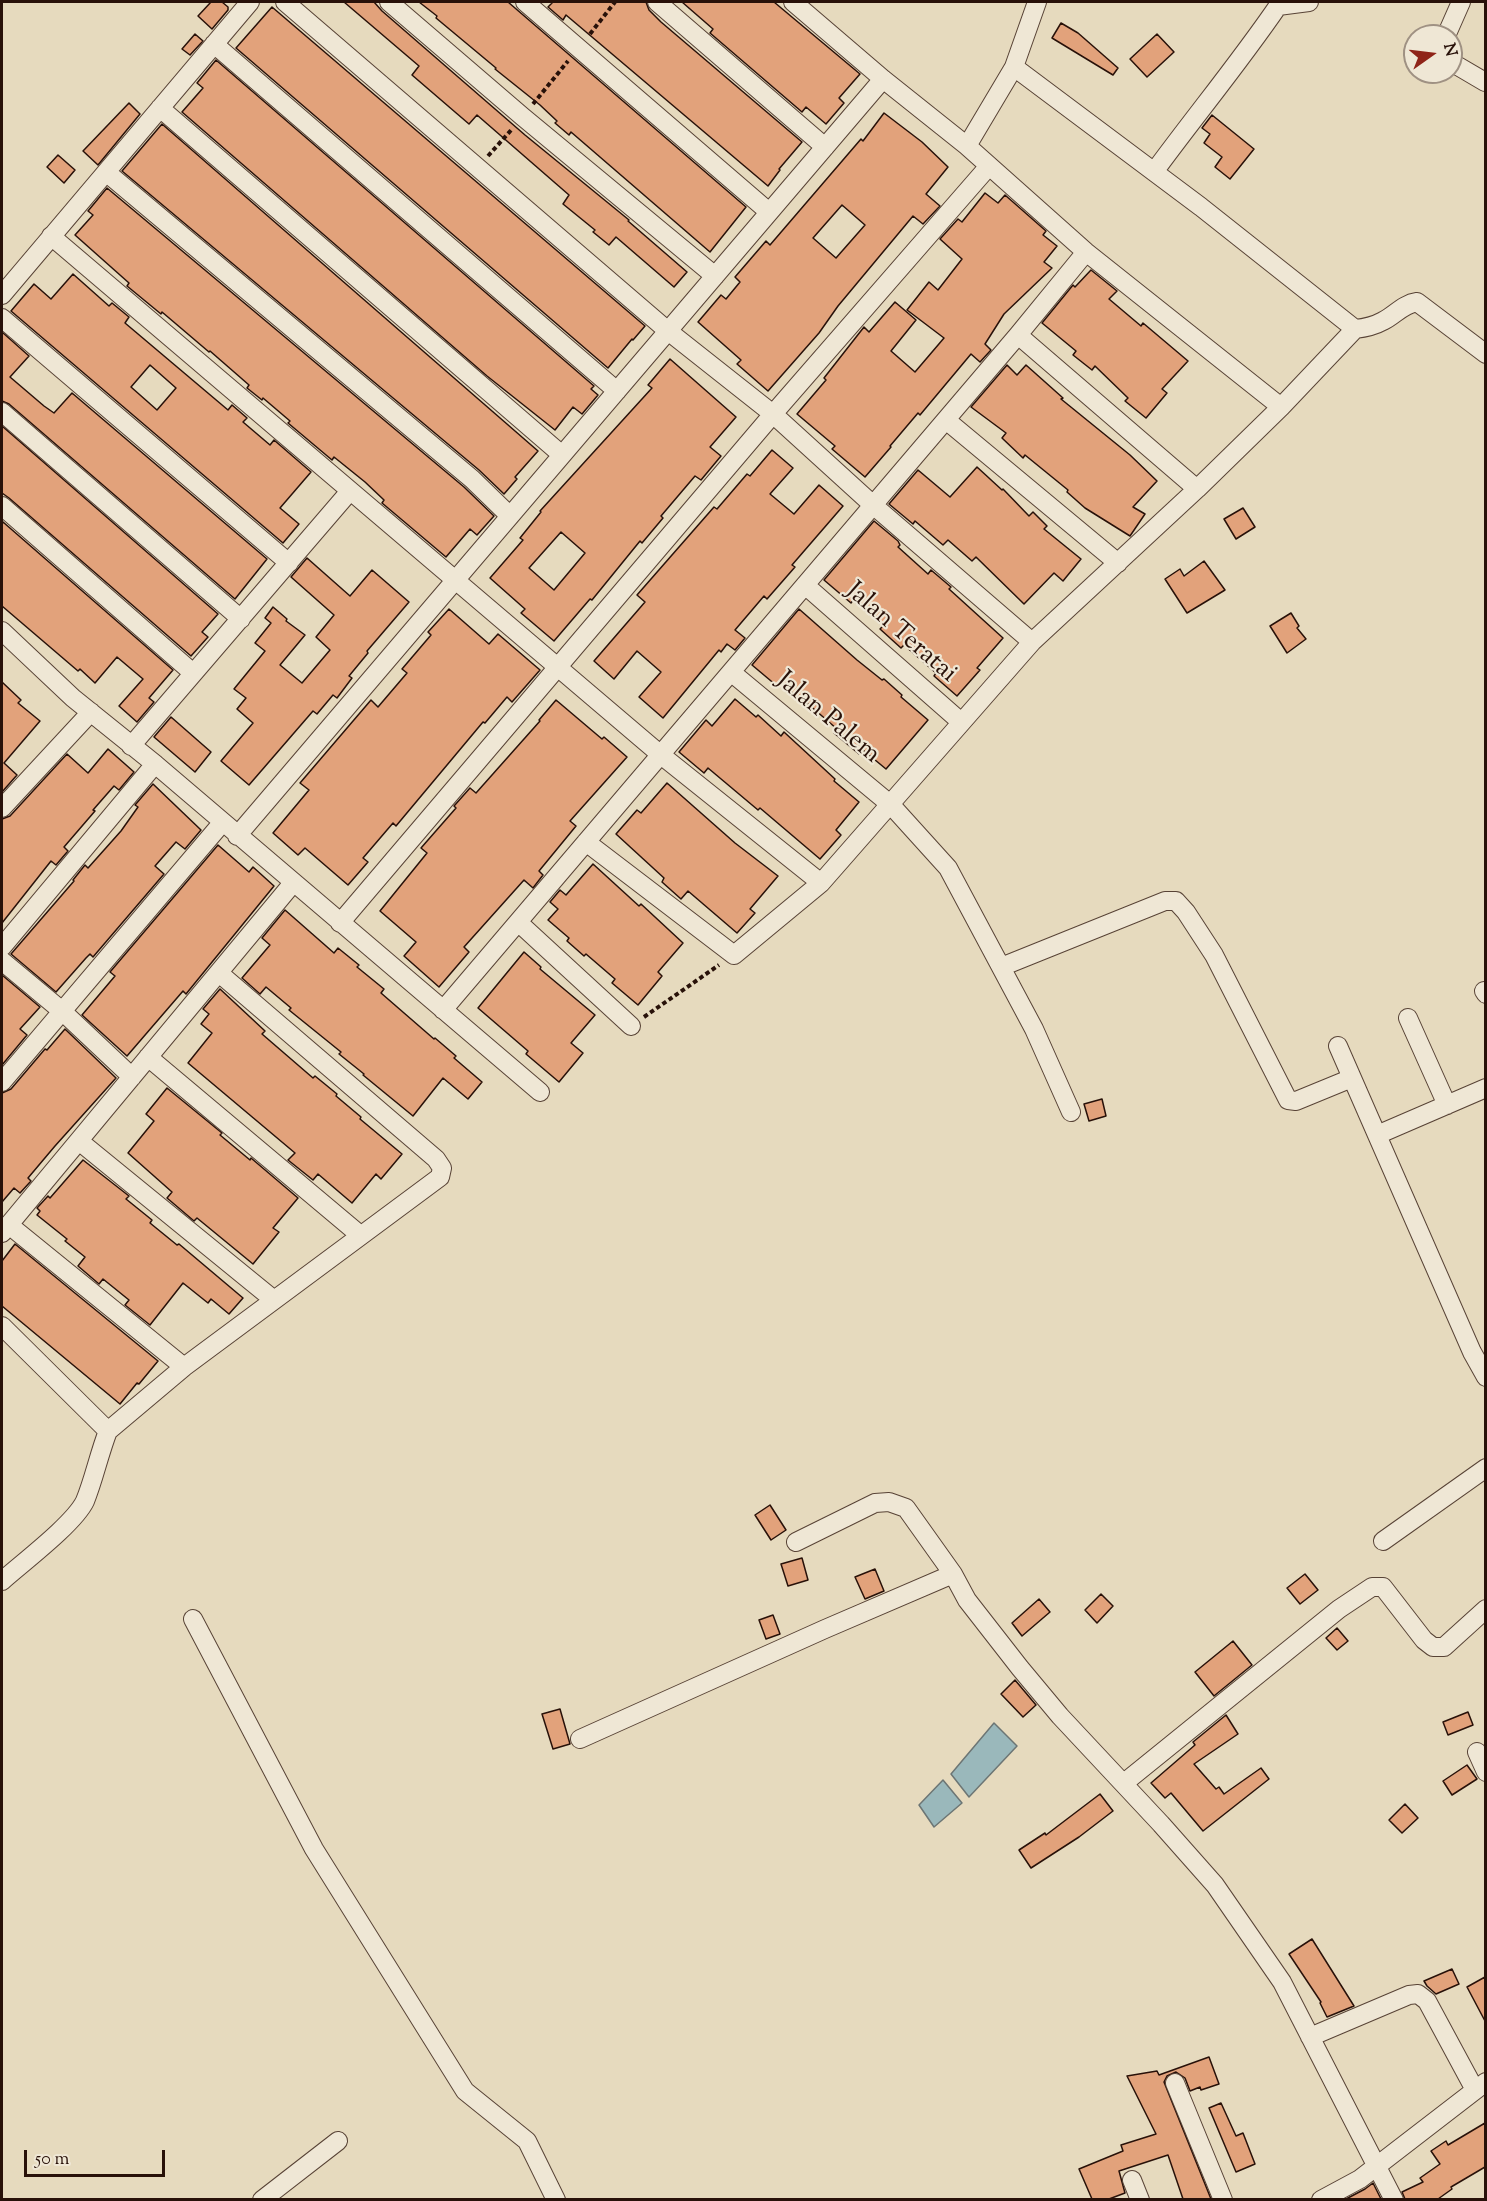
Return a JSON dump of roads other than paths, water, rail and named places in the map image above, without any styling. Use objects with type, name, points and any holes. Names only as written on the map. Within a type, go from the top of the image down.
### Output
[{"type":"street","points":[[2,295],[250,2]]},
{"type":"street","points":[[285,2],[668,331],[773,414],[873,505],[1032,642]]},
{"type":"street","points":[[389,2],[523,117],[715,276]]},
{"type":"street","points":[[525,2],[769,212]]},
{"type":"street","points":[[657,2],[825,147]]},
{"type":"street","points":[[793,2],[883,79],[967,146],[1086,252],[1281,407]]},
{"type":"street","points":[[967,146],[1014,68],[1036,2]]},
{"type":"street","points":[[1154,172],[1246,53],[1273,4],[1309,2]]},
{"type":"street","points":[[1451,24],[1461,2]]},
{"type":"street","points":[[214,44],[617,391]]},
{"type":"street","points":[[1014,68],[1154,172],[1355,329]]},
{"type":"street","points":[[1463,69],[1485,82]]},
{"type":"street","points":[[237,836],[883,79]]},
{"type":"street","points":[[160,108],[562,455]]},
{"type":"street","points":[[340,923],[773,414],[989,166]]},
{"type":"street","points":[[106,172],[463,471],[510,516]]},
{"type":"street","points":[[51,236],[454,581],[661,755],[820,883]]},
{"type":"street","points":[[442,1010],[946,420],[1086,252]]},
{"type":"street","points":[[586,842],[734,955],[820,883],[1032,642],[1197,489],[1281,407],[1355,329],[1376,324],[1407,305],[1417,302],[1485,354]]},
{"type":"street","points":[[2,318],[289,562]]},
{"type":"street","points":[[1018,335],[1197,489]]},
{"type":"street","points":[[2,412],[241,619]]},
{"type":"street","points":[[946,420],[1118,563]]},
{"type":"street","points":[[131,746],[350,491]]},
{"type":"street","points":[[2,506],[193,673]]},
{"type":"street","name":"Jalan Teratai","points":[[805,585],[961,722]]},
{"type":"street","points":[[5,642],[155,764],[293,884],[540,1092]]},
{"type":"street","name":"Jalan Palem","points":[[731,672],[891,805],[948,868],[1034,1029],[1071,1112]]},
{"type":"street","points":[[2,808],[91,712]]},
{"type":"street","points":[[2,947],[155,764]]},
{"type":"street","points":[[2,1083],[222,823]]},
{"type":"street","points":[[184,1367],[5,1229],[293,884]]},
{"type":"street","points":[[1001,967],[1165,901],[1176,901],[1186,912],[1214,955],[1288,1100],[1296,1101],[1352,1078]]},
{"type":"street","points":[[518,922],[631,1026]]},
{"type":"street","points":[[2,961],[62,1011],[132,1077]]},
{"type":"street","points":[[2,1581],[75,1517],[84,1502],[108,1431],[184,1367],[440,1177],[442,1168],[436,1159],[219,973]]},
{"type":"street","points":[[1408,1018],[1447,1105]]},
{"type":"street","points":[[1338,1046],[1377,1135],[1479,1348],[1485,1377]]},
{"type":"street","points":[[148,1057],[360,1235]]},
{"type":"street","points":[[1377,1135],[1485,1088]]},
{"type":"street","points":[[79,1141],[274,1300]]},
{"type":"street","points":[[2,1326],[108,1431]]},
{"type":"street","points":[[1383,1541],[1485,1468]]},
{"type":"street","points":[[796,1542],[875,1503],[889,1502],[906,1508],[953,1574],[967,1600],[1020,1668],[1060,1716],[1124,1783],[1215,1885],[1282,1982],[1394,2199]]},
{"type":"street","points":[[580,1739],[953,1574]]},
{"type":"street","points":[[1124,1783],[1330,1616],[1372,1587],[1383,1587],[1424,1640],[1433,1647],[1444,1647],[1457,1638],[1485,1609]]},
{"type":"street","points":[[193,1619],[314,1848],[458,2081],[465,2091],[527,2141],[556,2199]]},
{"type":"street","points":[[1477,1752],[1485,1772]]},
{"type":"street","points":[[1310,2037],[1409,1995],[1418,1994],[1427,2001],[1480,2086],[1360,2179],[1321,2199]]},
{"type":"street","points":[[1175,2082],[1223,2199]]},
{"type":"street","points":[[262,2199],[338,2141]]},
{"type":"street","points":[[1132,2180],[1140,2199]]},
{"type":"water","points":[[994,1723],[1017,1746],[969,1797],[951,1774]]},
{"type":"water","points":[[943,1780],[962,1803],[934,1827],[919,1805]]}]
